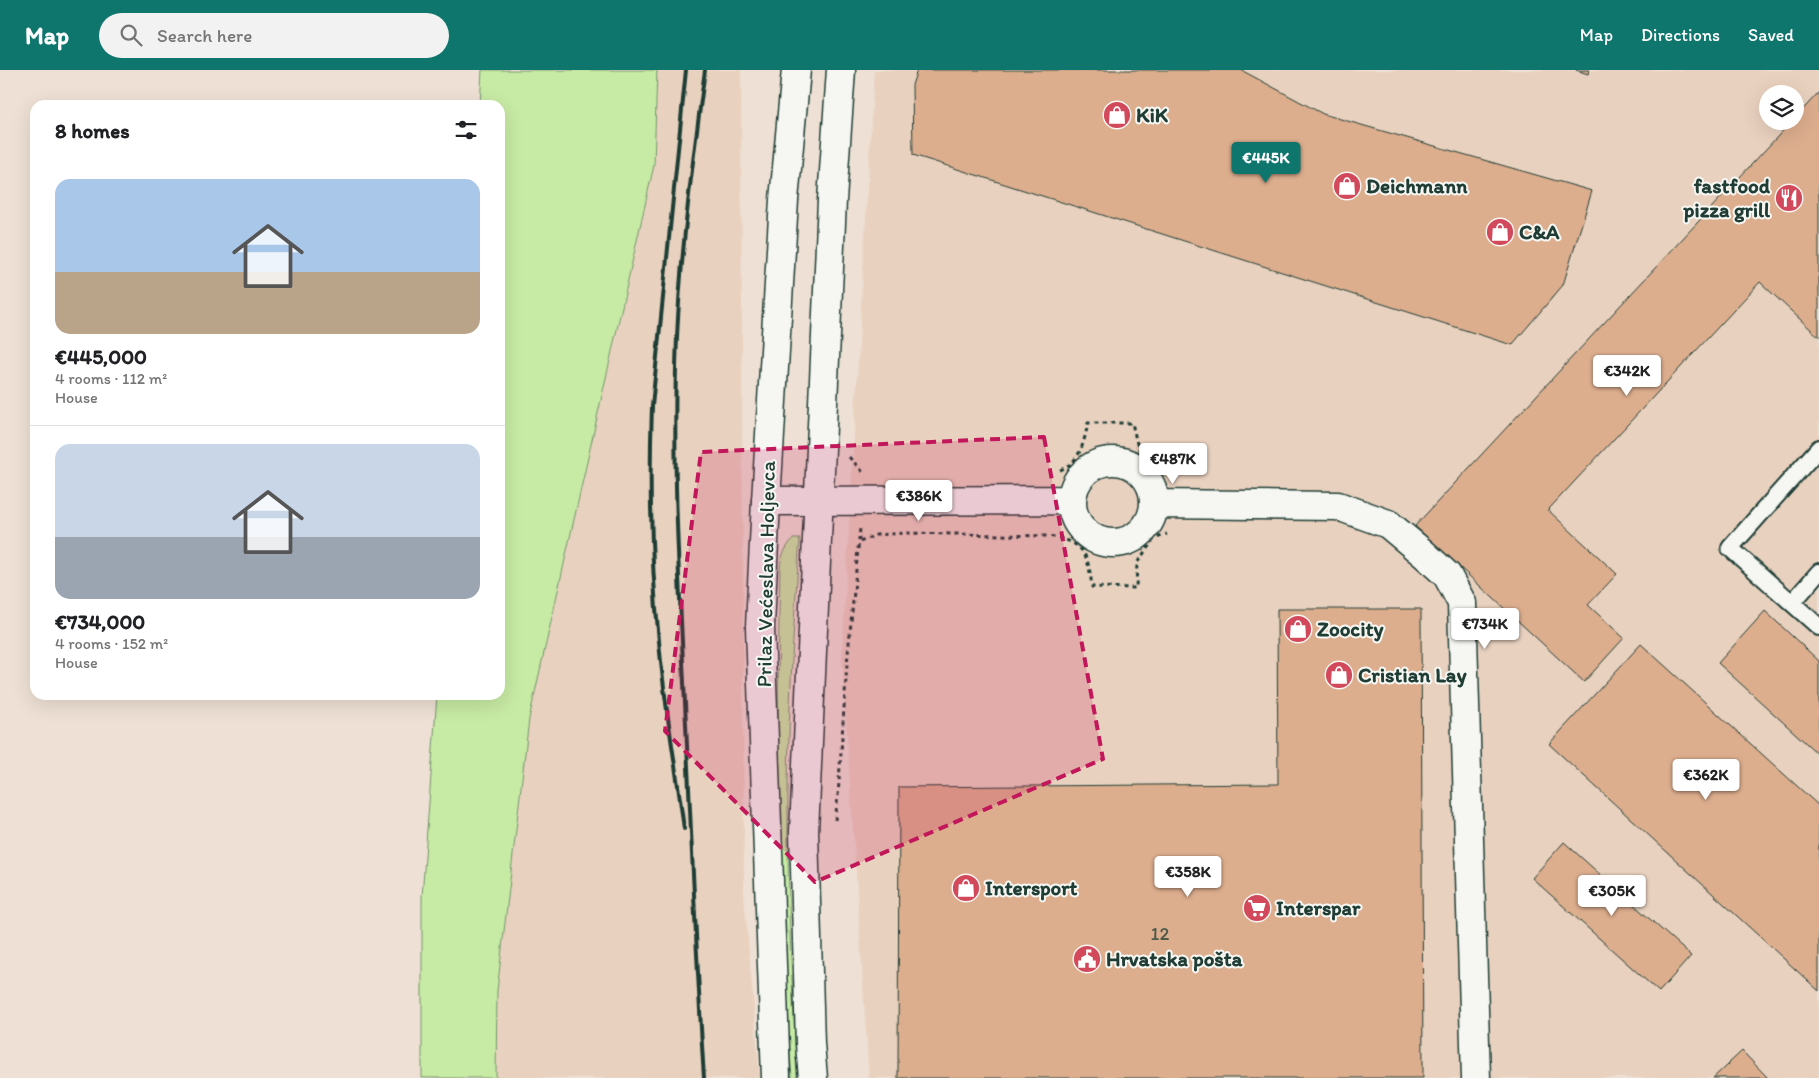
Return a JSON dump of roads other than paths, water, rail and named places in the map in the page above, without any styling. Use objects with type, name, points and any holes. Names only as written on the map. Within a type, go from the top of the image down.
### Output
[{"type":"main road","name":"Prilaz Većeslava Holjevca","points":[[776,1078],[760,626],[784,200],[796,70]]},
{"type":"main road","points":[[813,1078],[810,1044],[804,832],[832,200],[841,70]]},
{"type":"main road","points":[[1112,461],[1125,462],[1137,468],[1147,478],[1153,490],[1154,504],[1152,516],[1146,527],[1137,536],[1126,542],[1113,544],[1100,541],[1088,535],[1078,526],[1071,500],[1074,488],[1088,468],[1099,463],[1112,461]]},
{"type":"main road","points":[[766,501],[1071,500]]},
{"type":"main road","points":[[1154,504],[1338,506],[1388,524],[1447,575],[1462,603],[1476,1078]]},
{"type":"lane","points":[[1819,448],[1730,548],[1819,627]]},
{"type":"lane","points":[[1792,604],[1819,572]]},
{"type":"railway","points":[[684,829],[664,688],[656,612],[652,553],[651,465],[652,406],[686,70]]},
{"type":"railway","points":[[704,1078],[681,612],[675,428],[681,270],[705,70]]},
{"type":"place","name":"KiK","points":[[1117,115]]},
{"type":"place","name":"Deichmann","points":[[1347,186]]},
{"type":"place","name":"fastfood pizza grill","points":[[1789,198]]},
{"type":"place","name":"C&A","points":[[1500,232]]},
{"type":"place","name":"Zoocity","points":[[1298,629]]},
{"type":"place","name":"Cristian Lay","points":[[1339,675]]},
{"type":"place","name":"Intersport","points":[[966,888]]},
{"type":"place","name":"Interspar","points":[[1257,908]]},
{"type":"place","name":"Hrvatska pošta","points":[[1087,959]]}]
